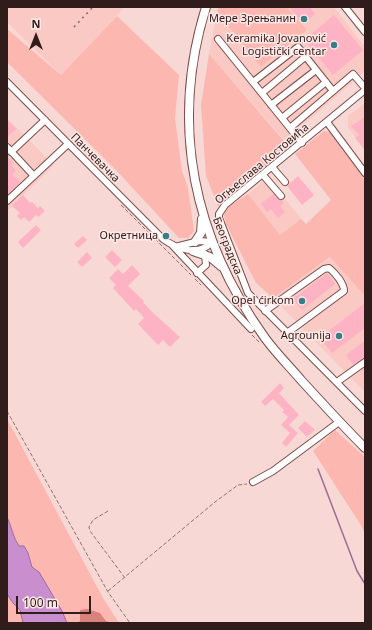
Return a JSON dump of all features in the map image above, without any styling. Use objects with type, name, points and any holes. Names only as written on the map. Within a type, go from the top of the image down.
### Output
[{"type":"main road","name":"Београдска","points":[[206,7],[192,66],[188,120],[191,162],[202,214],[212,242],[237,296],[268,343],[339,422],[365,448]]},
{"type":"main road","points":[[195,242],[201,233],[202,214]]},
{"type":"main road","points":[[193,251],[205,254],[224,269]]},
{"type":"street","points":[[345,7],[365,32]]},
{"type":"street","points":[[218,39],[302,143]]},
{"type":"street","points":[[253,82],[298,47],[333,91]]},
{"type":"street","points":[[262,93],[306,56]]},
{"type":"street","points":[[271,105],[316,70]]},
{"type":"street","points":[[290,128],[353,74],[365,89]]},
{"type":"street","name":"Панчевачка","points":[[7,82],[151,228],[174,245],[196,273],[252,332]]},
{"type":"street","points":[[282,118],[326,82]]},
{"type":"street","name":"Огњеслава Костовића","points":[[365,89],[302,143],[225,205],[219,214],[219,218],[248,293],[365,411]]},
{"type":"street","points":[[34,176],[9,150],[44,120]]},
{"type":"street","points":[[327,122],[365,172]]},
{"type":"street","points":[[7,201],[68,144]]},
{"type":"street","points":[[272,167],[285,182]]},
{"type":"street","points":[[263,175],[281,196]]},
{"type":"street","points":[[174,245],[195,242],[212,242]]},
{"type":"street","points":[[174,245],[193,251],[206,248],[212,242]]},
{"type":"street","points":[[196,273],[206,265],[205,254]]},
{"type":"street","points":[[265,311],[324,269],[329,268],[343,286],[344,291],[287,333]]},
{"type":"street","points":[[337,382],[365,362]]},
{"type":"street","points":[[253,482],[273,471],[339,422]]},
{"type":"path","points":[[118,202],[204,287]]},
{"type":"path","points":[[252,332],[262,345]]},
{"type":"path","points":[[7,411],[108,592],[130,623]]},
{"type":"path","points":[[108,592],[215,502],[238,485],[253,482]]},
{"type":"path","points":[[108,510],[93,520],[89,527],[90,531],[125,579]]},
{"type":"shaded area","points":[[7,7],[125,7],[61,75],[7,22]]},
{"type":"shaded area","points":[[219,7],[287,7],[307,30],[261,67],[217,12]]},
{"type":"shaded area","points":[[287,7],[334,7],[365,47],[365,71],[285,141],[209,54],[217,12],[261,67],[307,30]]},
{"type":"shaded area","points":[[117,16],[179,75],[175,118],[182,171],[188,188],[194,231],[188,238],[179,238],[116,170],[7,62],[7,29],[61,75]]},
{"type":"shaded area","points":[[209,54],[289,147],[218,206],[206,176],[201,105]]},
{"type":"shaded area","points":[[365,103],[365,149],[348,128],[348,116]]},
{"type":"shaded area","points":[[7,118],[54,165],[7,211]]},
{"type":"shaded area","points":[[324,131],[330,132],[365,180],[365,296],[330,257],[273,298],[256,283],[226,224],[224,215],[228,207],[248,194],[280,235],[301,219],[306,224],[331,200],[295,154]]},
{"type":"shaded area","points":[[268,177],[301,219],[280,235],[248,194]]},
{"type":"shaded area","points":[[331,257],[365,296],[365,392],[273,298]]},
{"type":"shaded area","points":[[7,419],[103,598],[119,623],[106,621],[100,613],[78,623],[67,623],[62,611],[39,572],[32,567],[28,552],[24,546],[19,546],[17,543],[7,517]]},
{"type":"shaded area","points":[[335,430],[365,457],[365,535],[362,527],[313,451]]},
{"type":"shaded area","points":[[7,517],[17,543],[19,546],[24,546],[28,553],[32,567],[39,572],[62,611],[67,623],[23,623],[20,610],[7,594]]},
{"type":"shaded area","points":[[7,594],[20,610],[23,623],[7,623]]},
{"type":"shaded area","points":[[87,609],[100,613],[106,621],[114,623],[78,623],[80,621],[80,610]]},
{"type":"building","name":"Мере Зрењанин","points":[[289,7],[310,7],[315,14],[303,24]]},
{"type":"building","name":"Keramika Jovanović Logistički centar","points":[[334,15],[363,50],[333,75],[304,40]]},
{"type":"building","points":[[365,117],[365,150],[355,138],[359,135],[351,126]]},
{"type":"building","points":[[7,120],[16,129],[7,137]]},
{"type":"building","points":[[7,156],[13,163],[11,165],[16,171],[12,174],[20,182],[7,195]]},
{"type":"building","points":[[298,176],[314,195],[302,205],[287,186]]},
{"type":"building","points":[[273,194],[284,203],[280,206],[285,212],[278,218],[271,209],[267,212],[261,204]]},
{"type":"building","points":[[23,195],[30,203],[32,202],[38,208],[40,206],[45,211],[38,217],[36,215],[29,222],[24,217],[21,220],[17,216],[20,213],[12,206]]},
{"type":"building","points":[[36,225],[41,230],[23,248],[18,242]]},
{"type":"building","points":[[83,236],[87,240],[78,248],[74,244]]},
{"type":"building","points":[[112,250],[122,260],[115,267],[105,257]]},
{"type":"building","points":[[87,252],[92,258],[82,267],[77,262]]},
{"type":"building","points":[[132,265],[140,274],[128,286],[144,301],[143,302],[151,311],[180,337],[170,347],[163,340],[158,345],[138,324],[144,318],[136,309],[134,311],[113,288],[116,285],[109,278],[118,269],[123,274]]},
{"type":"building","points":[[327,273],[335,284],[302,310],[293,299]]},
{"type":"building","points":[[365,303],[365,328],[332,353],[324,343],[330,338],[326,333]]},
{"type":"building","points":[[365,341],[365,357],[353,365],[346,355]]},
{"type":"building","points":[[280,383],[284,388],[279,393],[299,415],[289,425],[298,433],[286,447],[282,443],[290,433],[281,425],[288,417],[282,412],[284,410],[273,399],[265,406],[261,402]]},
{"type":"building","points":[[305,421],[315,430],[307,437],[298,428]]},
{"type":"waterway","points":[[318,469],[357,571],[365,584]]},
{"type":"railway","points":[[74,27],[93,7]]},
{"type":"place","name":"Мере Зрењанин","points":[[304,19]]},
{"type":"place","name":"Keramika Jovanović Logistički centar","points":[[334,45]]},
{"type":"place","name":"Окретница","points":[[166,236]]},
{"type":"place","name":"Opel ćirkom","points":[[302,301]]},
{"type":"place","name":"Agrounija","points":[[339,336]]}]
